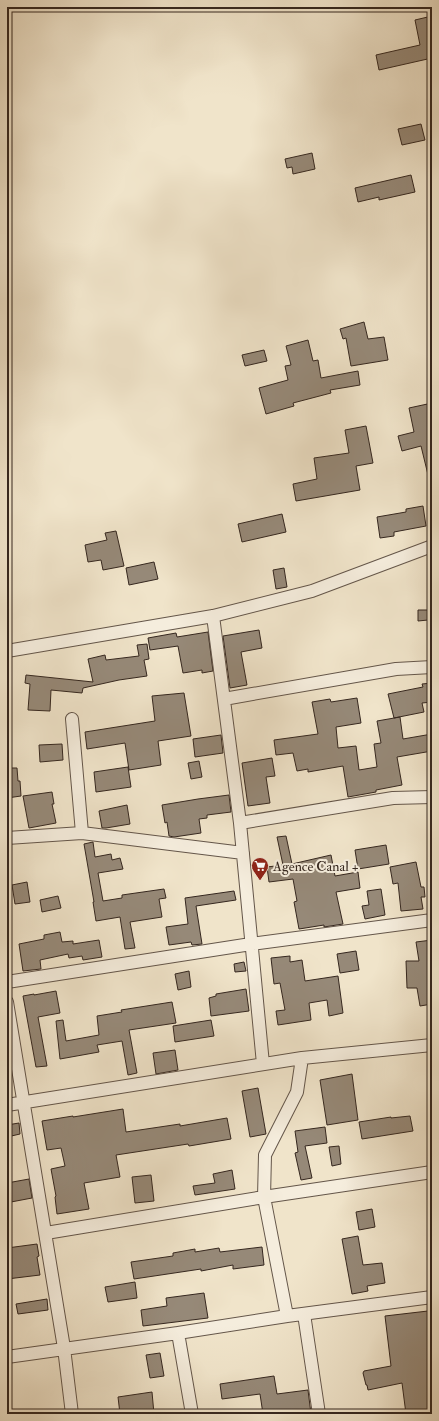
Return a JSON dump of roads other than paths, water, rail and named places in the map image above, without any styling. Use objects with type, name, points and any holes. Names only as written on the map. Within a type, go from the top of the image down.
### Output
[{"type":"street","points":[[7,651],[213,616],[312,591],[432,546]]},
{"type":"street","points":[[213,616],[240,823],[264,1064]]},
{"type":"street","points":[[224,699],[396,669],[432,667]]},
{"type":"street","points":[[72,719],[82,833]]},
{"type":"street","points":[[240,823],[393,798],[432,797]]},
{"type":"street","points":[[7,838],[82,833],[243,853]]},
{"type":"street","points":[[7,982],[251,944],[432,920]]},
{"type":"street","points":[[7,1002],[46,1233],[64,1348],[72,1414]]},
{"type":"street","points":[[7,1105],[302,1058],[432,1045]]},
{"type":"street","points":[[287,1316],[264,1197],[265,1155],[297,1092],[302,1058]]},
{"type":"street","points":[[46,1233],[264,1197],[432,1172]]},
{"type":"street","points":[[7,1357],[287,1316],[432,1297]]},
{"type":"street","points":[[304,1314],[319,1414]]},
{"type":"street","points":[[178,1333],[192,1414]]},
{"type":"place","name":"Agence Canal +","points":[[260,881]]}]
